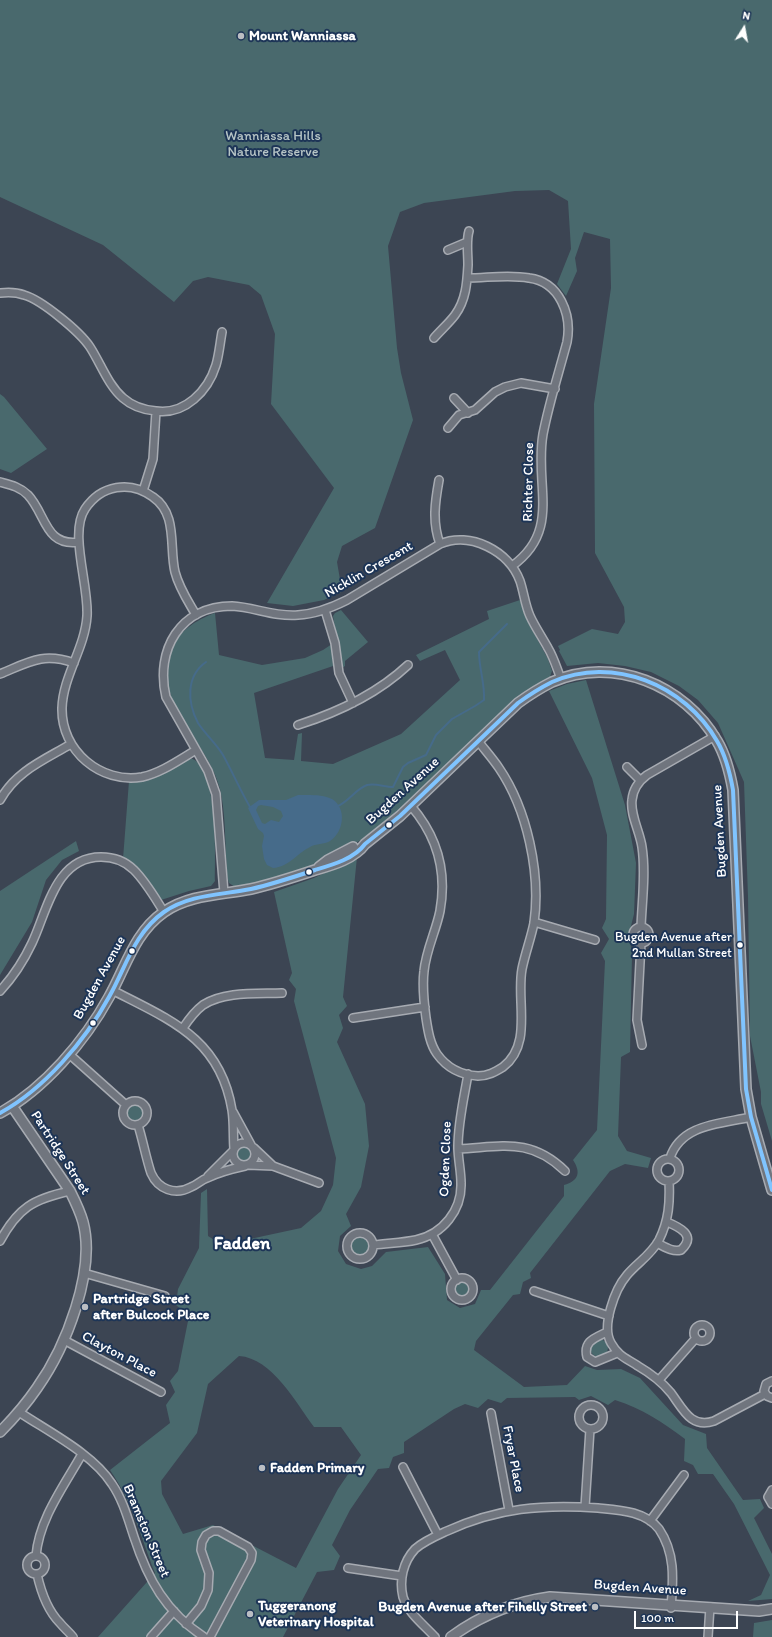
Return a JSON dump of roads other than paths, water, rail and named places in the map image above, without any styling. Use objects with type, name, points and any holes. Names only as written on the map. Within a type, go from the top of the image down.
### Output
[{"type":"street","points":[[434,338],[455,315],[466,293],[467,238],[469,231]]},
{"type":"street","points":[[448,250],[468,242]]},
{"type":"street","name":"Richter Close","points":[[467,278],[531,278],[552,289],[560,299],[568,316],[570,329],[543,432],[540,466],[543,514],[541,527],[534,544],[527,555],[512,566]]},
{"type":"street","points":[[0,293],[11,292],[24,294],[36,300],[81,336],[113,388],[122,397],[138,407],[156,411],[173,411],[185,406],[204,390],[216,365],[222,332]]},
{"type":"street","points":[[448,428],[459,415],[475,410],[495,392],[510,385],[521,383],[555,389]]},
{"type":"street","points":[[454,398],[468,413]]},
{"type":"street","points":[[143,491],[153,459],[156,411]]},
{"type":"street","points":[[438,480],[434,514],[435,528],[440,544]]},
{"type":"street","points":[[0,482],[17,486],[27,494],[36,504],[49,531],[55,538],[66,543],[78,542]]},
{"type":"street","points":[[196,615],[178,583],[175,570],[171,527],[168,516],[159,502],[143,491],[132,487],[121,486],[99,494],[89,503],[84,511],[79,525],[78,542],[88,604],[84,632],[64,695],[62,721],[66,734],[80,756],[97,769],[116,777],[144,777],[157,772],[196,750]]},
{"type":"street","name":"Nicklin Crescent","points":[[224,893],[216,794],[208,771],[166,697],[162,684],[164,656],[173,637],[186,622],[196,615],[217,608],[231,606],[282,616],[299,615],[325,610],[347,600],[440,544],[445,542],[460,541],[479,543],[497,552],[512,566],[520,581],[530,615],[549,649],[561,679]]},
{"type":"street","points":[[325,610],[335,643],[338,674],[352,703]]},
{"type":"street","points":[[0,674],[42,658],[54,657],[74,663]]},
{"type":"street","points":[[298,725],[322,718],[382,687],[408,665]]},
{"type":"street","name":"Bugden Avenue","points":[[0,1113],[12,1106],[37,1086],[69,1054],[92,1024],[112,990],[130,950],[147,927],[164,912],[189,900],[272,884],[334,865],[361,850],[365,844],[379,834],[410,806],[518,703],[534,691],[561,679],[583,674],[604,672],[645,680],[670,692],[688,705],[697,713],[715,736],[726,761],[733,790],[746,1089],[751,1117],[772,1190]]},
{"type":"street","points":[[641,927],[644,865],[642,848],[631,802],[634,790],[640,780],[715,736]]},
{"type":"street","points":[[410,806],[421,818],[434,840],[442,875],[440,912],[424,969],[422,986],[429,1036],[436,1053],[443,1062],[452,1069],[468,1074],[482,1076],[497,1071],[510,1060],[518,1044],[522,1027],[520,994],[521,976],[534,922],[535,896],[534,871],[530,846],[516,799],[499,768],[478,741]]},
{"type":"street","points":[[0,800],[5,790],[17,777],[71,744]]},
{"type":"street","points":[[627,767],[640,780]]},
{"type":"street","points":[[0,991],[19,966],[31,945],[52,891],[60,879],[69,870],[85,860],[97,857],[108,857],[120,861],[130,867],[143,880],[164,912]]},
{"type":"street","points":[[534,922],[595,940]]},
{"type":"street","points":[[641,927],[647,930],[649,935],[646,941],[641,943]]},
{"type":"street","points":[[641,927],[636,929],[633,935],[635,940],[641,943]]},
{"type":"street","points":[[641,943],[637,1020],[642,1045]]},
{"type":"street","points":[[112,990],[183,1028],[202,1044],[212,1057],[220,1073],[232,1110],[252,1146],[255,1158],[251,1164],[246,1166],[236,1162],[233,1157],[232,1110]]},
{"type":"street","points":[[183,1028],[193,1014],[203,1005],[218,997],[282,993]]},
{"type":"street","points":[[352,1018],[425,1007]]},
{"type":"street","points":[[69,1054],[126,1105]]},
{"type":"street","name":"Ogden Close","points":[[374,1245],[416,1240],[432,1234],[450,1219],[458,1202],[461,1183],[458,1149],[459,1126],[468,1074]]},
{"type":"street","points":[[134,1101],[142,1103],[146,1107],[147,1111],[146,1120],[138,1125],[130,1124],[124,1118],[124,1109],[126,1105],[134,1101]]},
{"type":"street","name":"Partridge Street","points":[[0,1432],[19,1412],[49,1369],[64,1340],[78,1299],[84,1273],[86,1248],[84,1230],[77,1205],[70,1191],[12,1106]]},
{"type":"street","points":[[669,1181],[660,1178],[657,1169],[661,1161],[670,1158],[677,1143],[692,1131],[751,1117]]},
{"type":"street","points":[[138,1125],[152,1173],[156,1181],[162,1187],[174,1192],[182,1191],[227,1170],[246,1166],[273,1166],[319,1183]]},
{"type":"street","points":[[205,1179],[240,1144],[247,1143],[252,1146],[273,1166]]},
{"type":"street","points":[[458,1149],[522,1147],[542,1153],[565,1171]]},
{"type":"street","points":[[669,1181],[677,1176],[679,1167],[674,1160],[670,1158]]},
{"type":"street","points":[[669,1181],[670,1201],[667,1222],[657,1243],[645,1258],[627,1274],[621,1284],[609,1316],[607,1332],[610,1341],[617,1353],[659,1380],[669,1390],[693,1421],[707,1424],[765,1394]]},
{"type":"street","points":[[0,1241],[9,1224],[17,1214],[27,1206],[57,1194],[70,1191]]},
{"type":"street","points":[[657,1243],[671,1250],[677,1251],[681,1250],[686,1243],[687,1237],[685,1231],[667,1222]]},
{"type":"street","points":[[432,1234],[457,1280]]},
{"type":"street","points":[[84,1273],[165,1296]]},
{"type":"street","points":[[534,1291],[609,1316]]},
{"type":"street","points":[[607,1332],[591,1339],[586,1347],[587,1357],[596,1362],[617,1353]]},
{"type":"street","points":[[659,1380],[696,1338]]},
{"type":"street","name":"Clayton Place","points":[[64,1340],[161,1392]]},
{"type":"street","points":[[765,1394],[764,1387],[772,1381]]},
{"type":"street","points":[[765,1394],[772,1398]]},
{"type":"street","name":"Bramston Street","points":[[19,1412],[82,1454],[101,1470],[116,1491],[124,1507],[140,1555],[156,1589],[174,1612],[186,1624],[204,1637]]},
{"type":"street","name":"Fryar Place","points":[[491,1413],[509,1510]]},
{"type":"street","points":[[585,1507],[590,1429]]},
{"type":"street","points":[[36,1556],[39,1534],[44,1521],[82,1454]]},
{"type":"street","points":[[403,1467],[438,1535]]},
{"type":"street","points":[[650,1521],[684,1475]]},
{"type":"street","points":[[772,1490],[768,1497],[772,1504]]},
{"type":"street","points":[[435,1637],[408,1607],[403,1598],[402,1576],[409,1556],[416,1548],[438,1535],[470,1520],[509,1510],[549,1506],[624,1510],[637,1514],[650,1521],[658,1529],[671,1556],[673,1576],[671,1607]]},
{"type":"street","points":[[186,1624],[201,1606],[208,1590],[209,1573],[202,1555],[202,1542],[206,1535],[213,1531],[219,1531],[248,1547],[252,1553],[251,1560],[210,1637]]},
{"type":"street","points":[[36,1556],[40,1557],[45,1563],[44,1571],[33,1574],[28,1568],[29,1560],[36,1556]]},
{"type":"street","points":[[348,1568],[402,1576]]},
{"type":"street","points":[[37,1574],[40,1590],[50,1611],[59,1623],[73,1637]]},
{"type":"street","name":"Bugden Avenue","points":[[451,1637],[479,1619],[527,1600],[581,1600],[772,1614]]},
{"type":"street","points":[[708,1637],[710,1609]]},
{"type":"street","name":"Bugden Avenue","points":[[759,1613],[772,1609]]},
{"type":"street","points":[[151,1637],[174,1612]]},
{"type":"water","points":[[298,795],[328,797],[337,803],[340,808],[342,814],[341,826],[335,837],[330,841],[312,846],[288,863],[273,868],[267,865],[264,859],[262,846],[264,836],[258,829],[248,808],[259,800],[286,800]],"holes":[[[258,806],[273,807],[281,811],[283,816],[279,822],[271,820],[265,824],[262,823],[256,810]]]},
{"type":"waterway","points":[[338,806],[359,789],[367,785],[374,784],[393,787],[403,767],[408,763],[426,755],[436,735],[452,719],[484,700],[484,688],[479,652],[507,624]]},
{"type":"waterway","points":[[206,662],[195,674],[190,690],[190,698],[194,715],[198,723],[223,755],[250,807]]},
{"type":"place","name":"Mount Wanniassa","points":[[241,36]]},
{"type":"place","name":"Bugden Avenue after 2nd Mullan Street","points":[[740,945]]},
{"type":"place","name":"Partridge Street after Bulcock Place","points":[[85,1307]]},
{"type":"place","name":"Fadden Primary","points":[[262,1468]]},
{"type":"place","name":"Bugden Avenue after Fihelly Street","points":[[595,1607]]},
{"type":"place","name":"Tuggeranong Veterinary Hospital","points":[[250,1614]]},
{"type":"district","name":"Fadden","points":[[242,1244]]},
{"type":"park label","name":"Wanniassa Hills Nature Reserve","points":[[273,144]]}]
